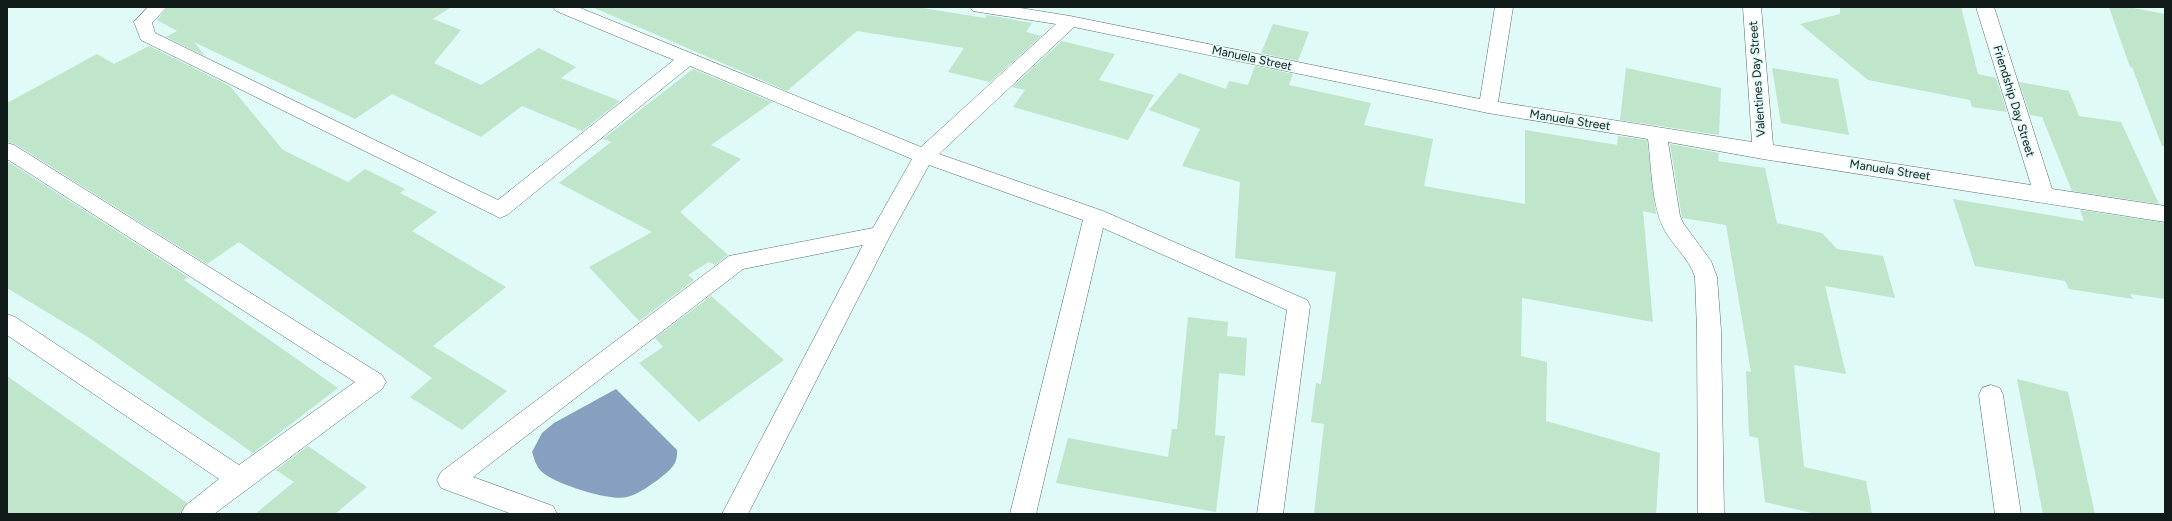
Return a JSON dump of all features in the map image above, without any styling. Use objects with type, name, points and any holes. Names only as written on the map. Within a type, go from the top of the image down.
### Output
[{"type":"street","points":[[158,7],[143,22],[147,36],[500,210],[687,59]]},
{"type":"street","points":[[562,7],[924,156],[1095,216],[1299,306],[1270,514]]},
{"type":"street","name":"Manuela Street","points":[[979,7],[1070,21],[1488,107],[1762,152],[2165,214]]},
{"type":"street","points":[[1488,107],[1504,7]]},
{"type":"street","name":"Valentines Day Street","points":[[1752,7],[1762,152]]},
{"type":"street","name":"Friendship Day Street","points":[[1985,7],[2044,195]]},
{"type":"street","points":[[735,514],[880,234],[924,156],[1070,21]]},
{"type":"street","points":[[1657,134],[1669,216],[1673,226],[1702,267],[1706,277],[1709,330],[1711,514]]},
{"type":"street","points":[[7,150],[374,382],[239,479],[194,514]]},
{"type":"street","points":[[1023,514],[1095,216]]},
{"type":"street","points":[[544,514],[450,480],[737,262],[880,234]]},
{"type":"street","points":[[7,323],[239,479]]},
{"type":"street","points":[[1991,395],[2008,514]]},
{"type":"water","points":[[616,389],[677,450],[675,463],[670,470],[640,492],[631,496],[619,498],[608,497],[569,486],[547,476],[541,471],[536,464],[532,452],[542,433],[554,423]]},
{"type":"building","points":[[168,7],[451,7],[433,19],[461,30],[434,63],[481,85],[539,48],[576,67],[561,78],[620,101],[582,131],[522,106],[481,137],[392,94],[355,119],[194,42],[205,56],[166,37],[177,31],[157,20]]},
{"type":"building","points":[[592,7],[916,7],[985,18],[987,15],[1032,23],[1026,32],[1041,36],[990,82],[948,72],[964,48],[857,31],[787,91]]},
{"type":"building","points":[[1840,7],[1961,7],[1978,74],[1996,78],[2007,112],[1972,107],[1970,100],[1868,80],[1800,24],[1840,14]]},
{"type":"building","points":[[2109,7],[2128,7],[2165,14],[2165,146],[2162,146],[2132,67],[2130,67]]},
{"type":"building","points":[[1273,24],[1309,32],[1298,61],[1261,53]]},
{"type":"building","points":[[1062,41],[1115,54],[1099,80],[1154,95],[1128,140],[1013,107],[1025,90],[1012,87]]},
{"type":"building","points":[[149,46],[230,86],[283,150],[348,182],[365,169],[405,189],[400,193],[437,212],[412,231],[506,287],[433,346],[507,391],[462,430],[410,397],[432,378],[239,242],[207,264],[15,144],[7,142],[7,103],[97,54],[114,64]]},
{"type":"building","points":[[1255,66],[1293,74],[1289,85],[1371,103],[1364,125],[1433,139],[1424,186],[1525,204],[1525,130],[1617,145],[1618,136],[1647,140],[1656,214],[1643,211],[1653,322],[1522,298],[1521,356],[1547,362],[1546,421],[1660,453],[1656,514],[1314,514],[1324,424],[1311,422],[1316,383],[1321,384],[1336,272],[1235,258],[1240,182],[1182,166],[1200,129],[1149,110],[1179,73],[1226,89],[1229,81],[1248,85]]},
{"type":"building","points":[[1626,68],[1721,88],[1719,135],[1620,120]]},
{"type":"building","points":[[1772,68],[1838,79],[1849,135],[1781,123]]},
{"type":"building","points":[[693,69],[772,102],[711,145],[741,159],[680,212],[728,255],[715,265],[709,262],[688,275],[694,280],[639,321],[589,267],[652,232],[559,183],[611,142],[603,139]]},
{"type":"building","points":[[2019,82],[2069,91],[2079,116],[2121,122],[2159,204],[2072,191],[2042,117],[2030,115]]},
{"type":"building","points":[[1670,144],[1719,153],[1718,161],[1765,168],[1777,223],[1822,233],[1837,249],[1883,256],[1895,298],[1825,286],[1846,374],[1794,365],[1804,467],[1866,481],[1872,514],[1816,514],[1765,502],[1758,438],[1749,436],[1746,371],[1751,372],[1726,225],[1682,218]]},
{"type":"building","points":[[7,161],[188,277],[184,280],[338,388],[253,453],[88,337],[7,288]]},
{"type":"building","points":[[1953,199],[2084,221],[2080,210],[2165,223],[2165,299],[2130,294],[2133,299],[2069,289],[2065,281],[1975,266]]},
{"type":"building","points":[[711,296],[784,360],[699,422],[639,363],[663,347],[655,338]]},
{"type":"building","points":[[1188,317],[1228,322],[1227,336],[1247,338],[1245,376],[1219,373],[1215,435],[1225,436],[1216,512],[1056,483],[1068,438],[1168,457],[1172,429],[1177,429]]},
{"type":"building","points":[[7,376],[187,503],[180,514],[7,514]]},
{"type":"building","points":[[2017,379],[2068,392],[2095,514],[2043,514]]},
{"type":"building","points":[[308,446],[367,487],[335,514],[255,514],[294,482],[276,470]]}]
